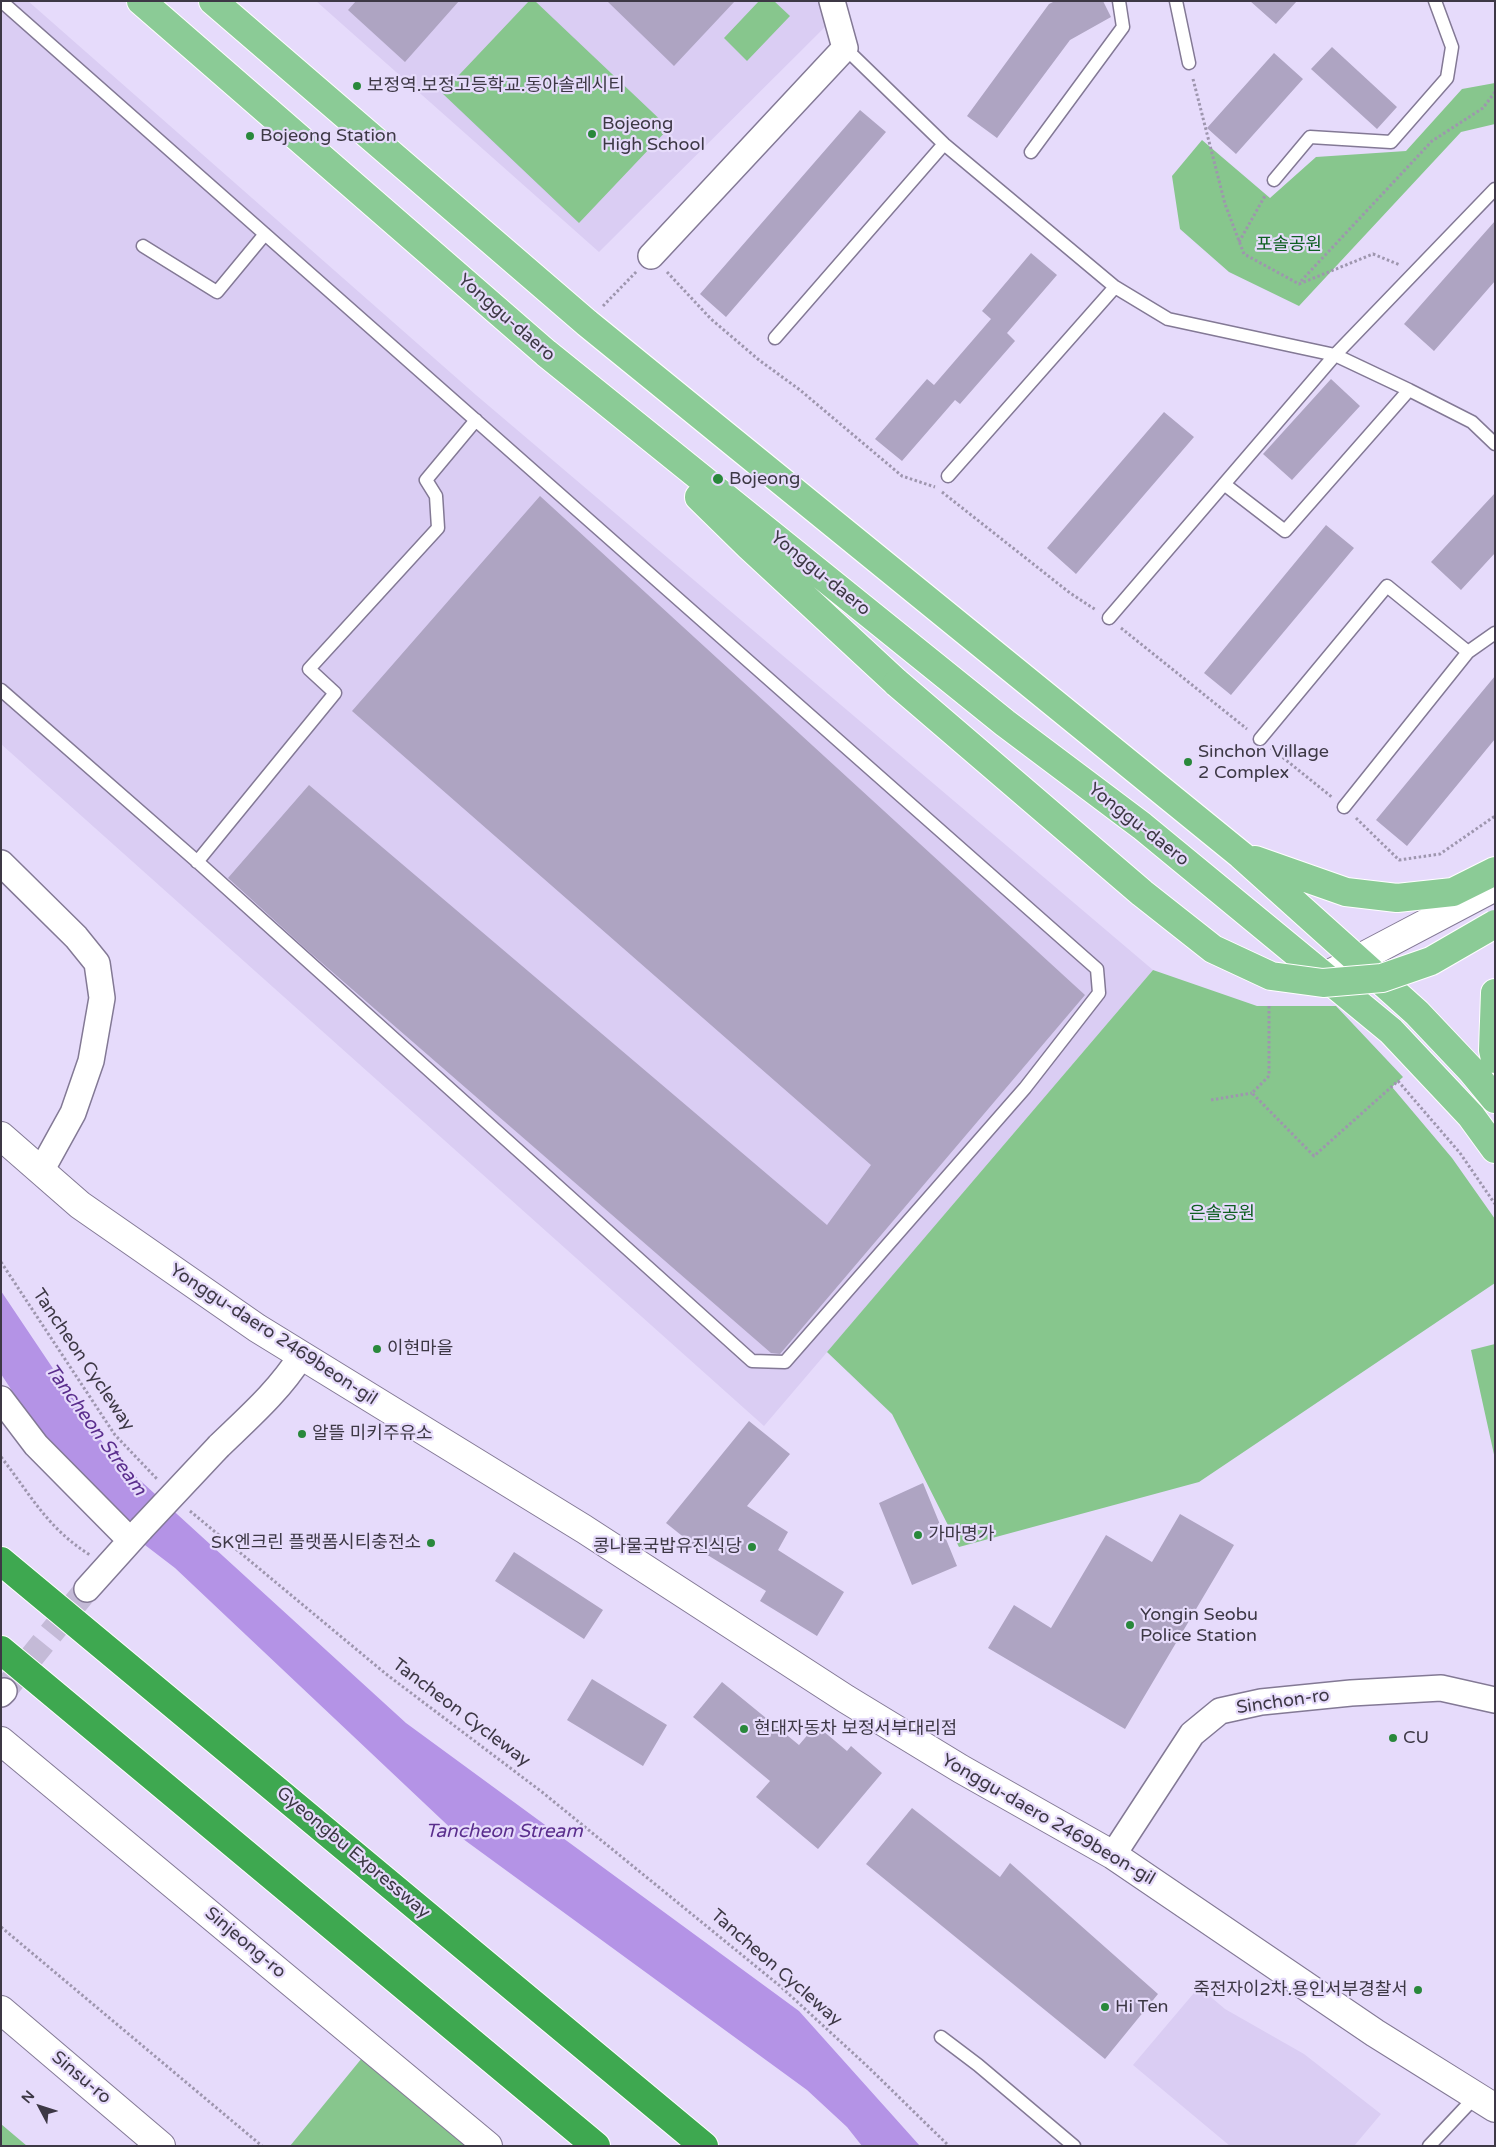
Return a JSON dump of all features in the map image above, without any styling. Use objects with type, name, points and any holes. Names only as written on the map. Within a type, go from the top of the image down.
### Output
[{"type":"highway","name":"Gyeongbu Expressway","points":[[1,1561],[704,2146]]},
{"type":"highway","points":[[1,1650],[596,2146]]},
{"type":"main road","name":"Yonggu-daero","points":[[141,1],[591,390],[1006,723],[1142,826],[1390,1031],[1471,1116],[1495,1149]]},
{"type":"main road","points":[[213,1],[587,323],[1241,855],[1417,1013],[1471,1070],[1495,1099]]},
{"type":"main road","points":[[591,390],[749,546],[897,683],[1142,894],[1213,950],[1272,976],[1323,983],[1382,978],[1431,962],[1495,924]]},
{"type":"main road","points":[[1142,826],[1188,833],[1278,904],[1284,901],[1285,893]]},
{"type":"main road","points":[[1241,855],[1346,892],[1397,898],[1453,892],[1495,870]]},
{"type":"main road","points":[[1495,993],[1493,1050],[1495,1059]]},
{"type":"main road","points":[[1424,1065],[1421,1052],[1425,1046],[1438,1048],[1495,1116]]},
{"type":"street","points":[[651,256],[845,48],[832,1]]},
{"type":"street","points":[[1,863],[76,937],[96,963],[102,998],[91,1061],[73,1114],[41,1171]]},
{"type":"street","points":[[1324,977],[1495,887]]},
{"type":"street","name":"Yonggu-daero 2469beon-gil","points":[[1,1136],[80,1205],[257,1328],[584,1529],[854,1704],[961,1769],[1113,1855],[1375,2033],[1485,2102]]},
{"type":"street","points":[[87,1589],[219,1446],[272,1395],[289,1375],[301,1356]]},
{"type":"street","points":[[1,1399],[36,1445],[136,1535]]},
{"type":"street","name":"Sinchon-ro","points":[[1113,1855],[1192,1734],[1220,1711],[1261,1702],[1351,1693],[1441,1688],[1495,1700]]},
{"type":"street","name":"Sinjeong-ro","points":[[1,1741],[488,2146]]},
{"type":"street","name":"Sinsu-ro","points":[[1,2010],[161,2146]]},
{"type":"lane","points":[[1031,152],[1123,27],[1119,1]]},
{"type":"lane","points":[[1176,1],[1189,64]]},
{"type":"lane","points":[[1274,180],[1310,137],[1391,142],[1447,78],[1452,47],[1435,1]]},
{"type":"lane","points":[[1,2],[1097,969],[1098,993],[1025,1088],[785,1362],[752,1361],[197,862],[1,690]]},
{"type":"lane","points":[[845,48],[944,144],[1115,287],[1168,319],[1335,355],[1410,390],[1472,422],[1495,444]]},
{"type":"lane","points":[[775,338],[944,144]]},
{"type":"lane","points":[[1109,618],[1335,355],[1495,189]]},
{"type":"lane","points":[[143,246],[216,292],[265,234]]},
{"type":"lane","points":[[948,476],[1115,287]]},
{"type":"lane","points":[[1224,484],[1285,531],[1410,390]]},
{"type":"lane","points":[[197,862],[335,693],[309,668],[438,528],[436,496],[426,480],[476,420]]},
{"type":"lane","points":[[1260,739],[1387,586],[1468,652]]},
{"type":"lane","points":[[1344,807],[1468,652],[1495,633]]},
{"type":"lane","points":[[941,2036],[1074,2146]]},
{"type":"lane","points":[[1429,2146],[1485,2102]]},
{"type":"path","points":[[1189,64],[1224,204],[1244,254],[1299,284]]},
{"type":"path","points":[[1299,284],[1432,141],[1483,108],[1495,92]]},
{"type":"path","points":[[1239,242],[1274,180]]},
{"type":"path","points":[[1299,284],[1372,254],[1415,272]]},
{"type":"path","points":[[587,323],[651,256],[711,319],[800,390],[902,476],[937,488],[1070,593],[1109,618],[1344,807],[1399,860],[1440,854],[1495,816]]},
{"type":"path","points":[[1211,1100],[1252,1093],[1269,1076],[1269,1006]]},
{"type":"path","points":[[1252,1093],[1314,1156],[1398,1081],[1460,1153],[1495,1204]]},
{"type":"path","name":"Tancheon Cycleway","points":[[1,1262],[115,1435],[163,1485]]},
{"type":"path","points":[[1,1457],[38,1509],[56,1530],[77,1547],[109,1567]]},
{"type":"path","name":"Tancheon Cycleway","points":[[184,1506],[386,1674],[542,1792],[780,1986],[866,2065],[949,2146]]},
{"type":"path","points":[[1,1927],[262,2146]]},
{"type":"shaded area","points":[[1,1],[28,1],[476,395],[1153,970],[764,1426],[1,744]]},
{"type":"shaded area","name":"Bojeong High School","points":[[316,1],[832,1],[836,16],[599,252]]},
{"type":"shaded area","points":[[1199,1987],[1225,2009],[1304,2054],[1381,2114],[1354,2146],[1230,2146],[1133,2065]]},
{"type":"green space","points":[[529,1],[535,1],[669,128],[579,223],[442,93]]},
{"type":"green space","points":[[759,1],[774,1],[790,16],[747,61],[724,38]]},
{"type":"green space","name":"포솔공원","points":[[1495,83],[1495,124],[1461,132],[1299,306],[1229,272],[1180,229],[1172,176],[1202,140],[1270,198],[1316,157],[1406,151],[1462,89]]},
{"type":"green space","name":"은솔공원","points":[[1153,970],[1257,1006],[1336,1006],[1403,1077],[1392,1087],[1452,1158],[1495,1219],[1495,1283],[1199,1482],[959,1547],[892,1414],[827,1352]]},
{"type":"green space","points":[[1495,1344],[1495,1459],[1471,1350]]},
{"type":"green space","points":[[362,2058],[473,2146],[290,2146]]},
{"type":"green space","points":[[1,2124],[27,2146],[1,2146]]},
{"type":"water","name":"Tancheon Stream","points":[[1,1291],[109,1452],[406,1723],[799,2011],[920,2146],[862,2146],[847,2127],[807,2090],[459,1836],[175,1568],[81,1496],[1,1374]]},
{"type":"building","points":[[356,1],[459,1],[405,62],[348,10]]},
{"type":"building","points":[[607,1],[735,1],[674,66]]},
{"type":"building","points":[[1055,1],[1103,1],[1111,17],[1070,40],[997,138],[967,116],[1049,4]]},
{"type":"building","points":[[1250,1],[1297,1],[1276,24]]},
{"type":"building","points":[[1332,47],[1397,107],[1377,129],[1311,69]]},
{"type":"building","points":[[1274,53],[1303,79],[1236,154],[1207,128]]},
{"type":"building","points":[[860,110],[886,132],[726,317],[700,294]]},
{"type":"building","points":[[1495,221],[1495,281],[1434,351],[1404,324]]},
{"type":"building","points":[[1031,253],[1057,275],[1007,333],[1015,341],[960,404],[955,400],[902,461],[875,439],[927,379],[934,385],[991,319],[982,311]]},
{"type":"building","points":[[1331,379],[1360,406],[1292,480],[1263,454]]},
{"type":"building","points":[[1164,412],[1194,437],[1076,574],[1047,548]]},
{"type":"building","points":[[1495,493],[1495,553],[1461,590],[1431,562]]},
{"type":"building","points":[[540,496],[1085,995],[780,1354],[771,1353],[307,950],[228,878],[309,785],[827,1225],[871,1165],[352,711]]},
{"type":"building","points":[[1326,525],[1354,548],[1231,695],[1204,673]]},
{"type":"building","points":[[1495,676],[1495,739],[1407,846],[1376,820]]},
{"type":"building","points":[[749,1421],[790,1454],[747,1506],[788,1532],[778,1550],[844,1592],[817,1636],[760,1601],[766,1591],[701,1551],[666,1523]]},
{"type":"building","name":"가마명가","points":[[923,1483],[957,1566],[912,1585],[879,1503]]},
{"type":"building","name":"Yongin Seobu Police Station","points":[[1180,1514],[1234,1545],[1125,1729],[988,1648],[1014,1605],[1051,1628],[1106,1535],[1152,1562]]},
{"type":"building","points":[[514,1552],[603,1610],[584,1639],[495,1581]]},
{"type":"building","points":[[592,1679],[667,1725],[643,1766],[567,1720]]},
{"type":"building","points":[[722,1682],[799,1745],[816,1725],[847,1751],[851,1746],[882,1773],[818,1849],[756,1797],[770,1781],[693,1717]]},
{"type":"building","points":[[912,1808],[1000,1877],[1010,1863],[1158,1994],[1105,2059],[866,1864]]},
{"type":"tunnel","points":[[4,1691],[87,1589]]},
{"type":"place","name":"보정역.보정고등학교.동아솔레시티","points":[[357,86]]},
{"type":"place","name":"Bojeong High School","points":[[592,134]]},
{"type":"place","name":"Bojeong Station","points":[[250,136]]},
{"type":"place","name":"Bojeong","points":[[718,479]]},
{"type":"place","name":"Sinchon Village 2 Complex","points":[[1188,762]]},
{"type":"place","name":"이현마을","points":[[377,1349]]},
{"type":"place","name":"알뜰 미키주유소","points":[[302,1434]]},
{"type":"place","name":"가마명가","points":[[918,1535]]},
{"type":"place","name":"SK엔크린 플랫폼시티충전소","points":[[431,1543]]},
{"type":"place","name":"콩나물국밥유진식당","points":[[752,1547]]},
{"type":"place","name":"Yongin Seobu Police Station","points":[[1130,1625]]},
{"type":"place","name":"현대자동차 보정서부대리점","points":[[744,1729]]},
{"type":"place","name":"CU","points":[[1393,1738]]},
{"type":"place","name":"죽전자이2차.용인서부경찰서","points":[[1418,1990]]},
{"type":"place","name":"Hi Ten","points":[[1105,2007]]}]
